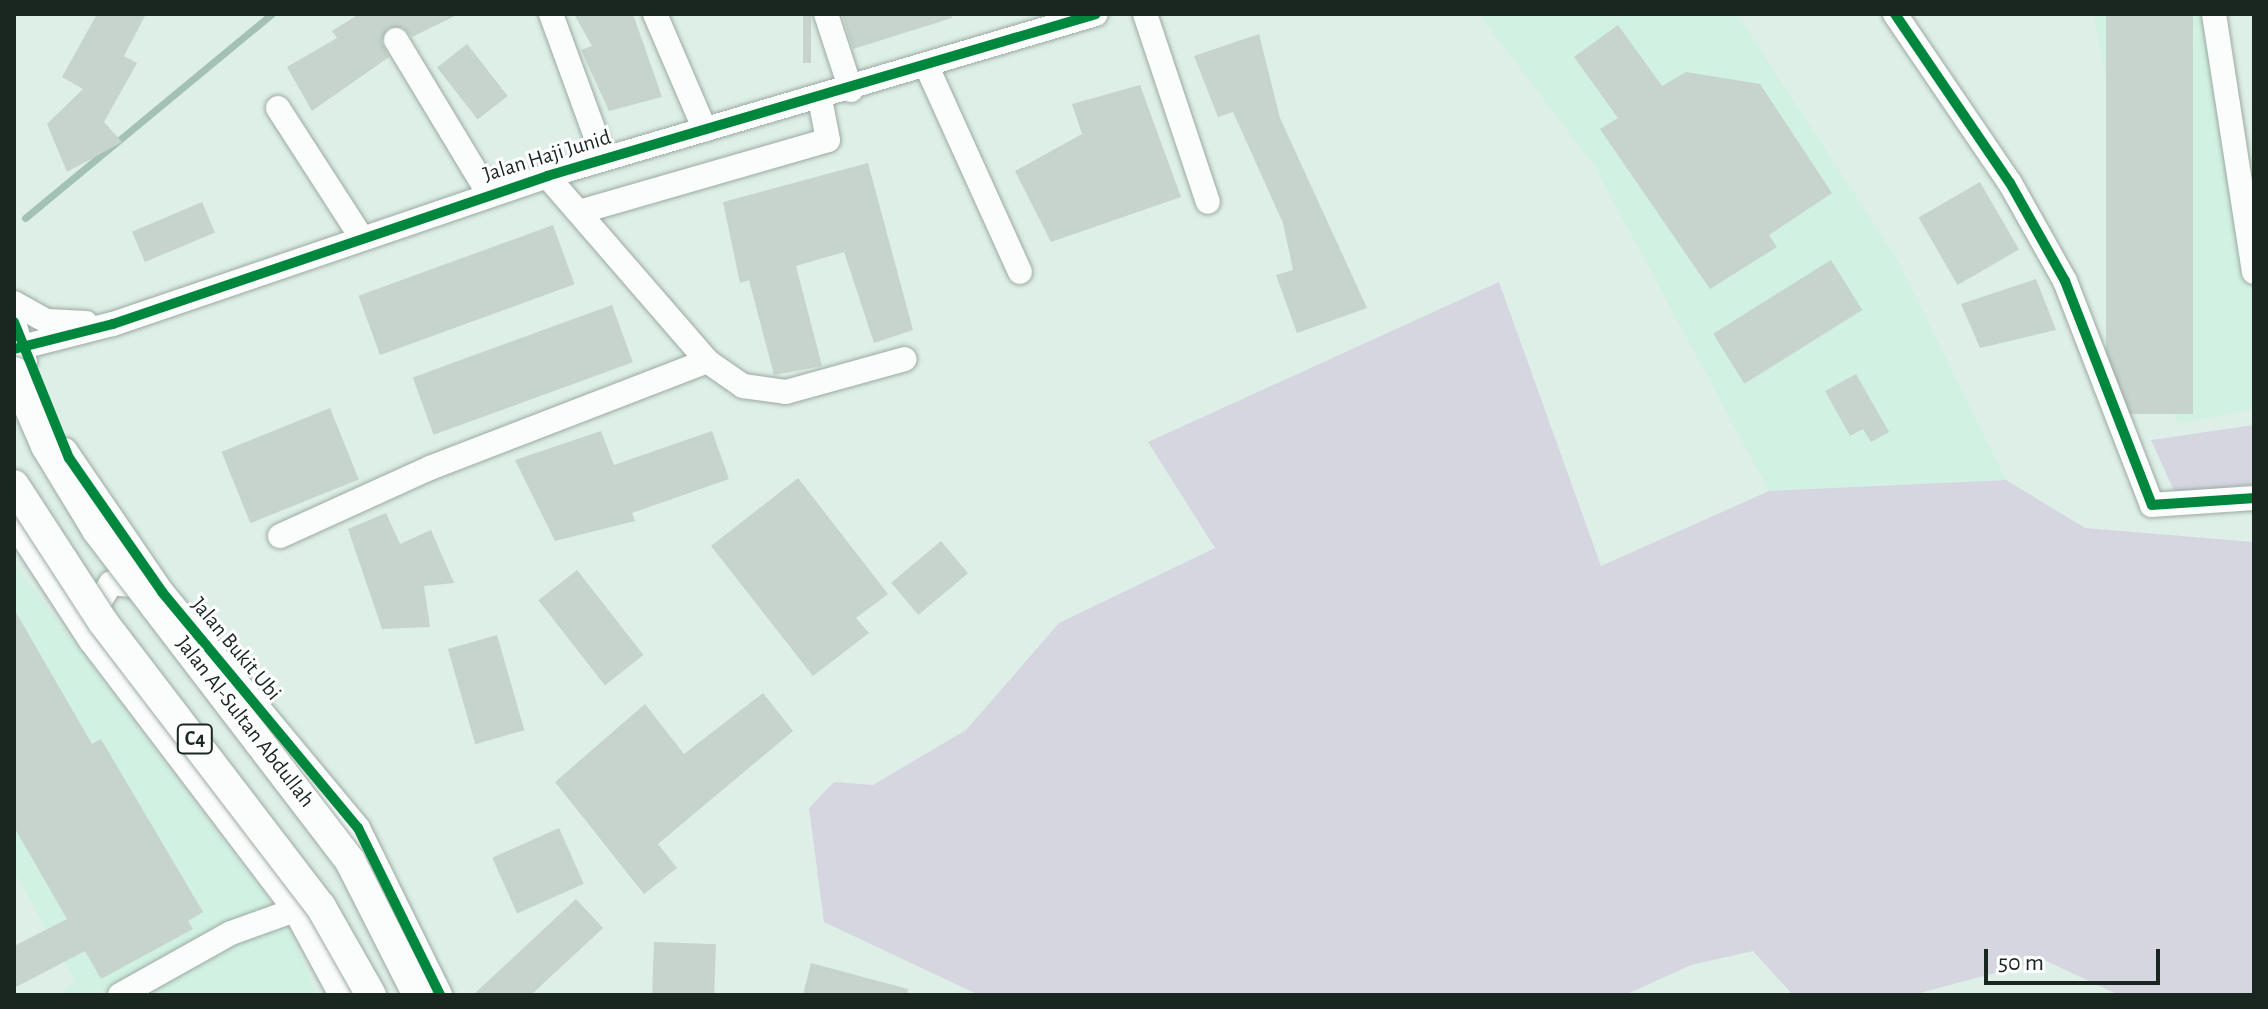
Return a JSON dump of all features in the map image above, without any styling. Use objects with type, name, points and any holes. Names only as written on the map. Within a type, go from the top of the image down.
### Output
[{"type":"main road","name":"Jalan Al-Sultan Abdullah","points":[[16,357],[46,446],[97,530],[350,861],[418,995]]},
{"type":"main road","name":"C4","points":[[14,485],[103,622],[321,907],[371,995]]},
{"type":"street","points":[[551,14],[604,159]]},
{"type":"street","points":[[655,14],[705,130]]},
{"type":"street","points":[[826,14],[851,90]]},
{"type":"street","name":"Jalan Haji Junid","points":[[16,357],[360,235],[489,194],[851,90],[1096,14]]},
{"type":"street","points":[[1145,14],[1208,202]]},
{"type":"street","points":[[2214,14],[2254,272]]},
{"type":"street","points":[[1904,17],[2010,183],[2065,281],[2152,505],[2254,498]]},
{"type":"street","points":[[396,40],[489,194]]},
{"type":"street","points":[[927,67],[1020,272]]},
{"type":"street","points":[[579,212],[828,140],[820,99]]},
{"type":"street","points":[[278,108],[360,235]]},
{"type":"street","points":[[547,176],[707,361],[765,394],[905,359]]},
{"type":"street","points":[[14,303],[47,321],[113,324]]},
{"type":"street","name":"Jalan Bukit Ubi","points":[[14,322],[16,357],[69,458],[162,592],[358,828],[440,995]]},
{"type":"street","points":[[280,536],[430,468],[707,361]]},
{"type":"street","name":"C4","points":[[14,523],[91,641],[295,910],[341,995]]},
{"type":"street","points":[[91,641],[88,618],[111,583],[162,592]]},
{"type":"street","points":[[120,995],[231,933],[295,910]]},
{"type":"shaded area","points":[[1479,14],[1737,14],[1895,256],[2006,480],[1769,491],[1595,167]]},
{"type":"shaded area","points":[[2093,14],[2200,14],[2254,276],[2254,409],[2177,424]]},
{"type":"shaded area","points":[[1499,282],[1601,566],[1769,491],[2006,480],[2085,528],[2254,542],[2254,995],[2119,995],[2044,960],[1912,995],[1793,995],[1753,951],[1691,965],[1625,995],[979,995],[824,922],[809,808],[834,782],[873,785],[966,730],[1059,623],[1215,548],[1148,442]]},
{"type":"shaded area","points":[[2254,425],[2254,484],[2175,493],[2151,440]]},
{"type":"shaded area","points":[[14,563],[290,928],[316,995],[59,995],[75,981],[14,871]]},
{"type":"building","points":[[97,14],[146,14],[124,56],[137,63],[104,122],[122,142],[67,172],[47,124],[83,89],[62,77]]},
{"type":"building","points":[[359,14],[459,14],[412,37],[403,27],[388,28],[381,41],[389,57],[312,111],[287,67],[337,38],[332,31]]},
{"type":"building","points":[[574,14],[633,14],[662,97],[609,111],[581,50],[592,46]]},
{"type":"building","points":[[803,14],[811,14],[811,63],[803,63]]},
{"type":"building","points":[[842,14],[951,14],[952,18],[853,49]]},
{"type":"building","points":[[2106,14],[2193,14],[2193,414],[2106,414]]},
{"type":"building","points":[[1618,25],[1662,86],[1686,72],[1760,84],[1832,193],[1769,235],[1777,247],[1710,289],[1600,129],[1618,118],[1574,57]]},
{"type":"building","points":[[1259,34],[1280,118],[1367,308],[1297,333],[1276,275],[1293,270],[1283,223],[1233,112],[1218,117],[1194,56]]},
{"type":"building","points":[[467,44],[508,96],[478,119],[437,67]]},
{"type":"building","points":[[1140,85],[1181,197],[1051,242],[1015,171],[1082,134],[1072,104]]},
{"type":"building","points":[[868,163],[913,330],[874,343],[844,252],[796,266],[822,366],[774,375],[749,280],[740,283],[723,202]]},
{"type":"building","points":[[1980,182],[2019,250],[1958,285],[1919,218]]},
{"type":"building","points":[[202,202],[215,232],[145,262],[132,232]]},
{"type":"building","points":[[553,225],[575,284],[380,355],[358,296]]},
{"type":"building","points":[[1831,260],[1862,310],[1744,384],[1713,334]]},
{"type":"building","points":[[2036,279],[2056,330],[1980,348],[1961,304]]},
{"type":"building","points":[[612,305],[633,362],[434,435],[413,378]]},
{"type":"building","points":[[1856,374],[1889,432],[1871,442],[1863,429],[1850,436],[1825,391]]},
{"type":"building","points":[[330,408],[359,479],[250,523],[222,452]]},
{"type":"building","points":[[601,431],[614,465],[712,431],[729,479],[632,513],[635,521],[555,541],[515,460]]},
{"type":"building","points":[[798,478],[888,594],[856,618],[869,633],[813,676],[711,546]]},
{"type":"building","points":[[386,513],[400,544],[431,530],[454,583],[424,586],[430,627],[382,629],[348,529]]},
{"type":"building","points":[[941,541],[968,573],[918,615],[891,583]]},
{"type":"building","points":[[577,570],[643,655],[605,685],[538,600]]},
{"type":"building","points":[[14,609],[92,744],[101,739],[203,912],[188,921],[193,929],[101,979],[85,951],[14,988],[14,946],[67,919],[14,827]]},
{"type":"building","points":[[497,635],[524,730],[475,744],[448,649]]},
{"type":"building","points":[[763,693],[793,731],[658,844],[677,868],[644,894],[555,782],[645,704],[684,754]]},
{"type":"building","points":[[559,828],[584,884],[517,913],[492,858]]},
{"type":"building","points":[[576,899],[603,928],[531,995],[473,995]]},
{"type":"building","points":[[654,942],[716,944],[714,995],[652,995]]},
{"type":"building","points":[[811,963],[908,989],[907,995],[803,995]]},
{"type":"waterway","points":[[25,218],[272,14]]},
{"type":"cycle path","points":[[14,349],[113,324],[547,176],[1096,14]]},
{"type":"cycle path","points":[[1895,14],[2010,183],[2065,281],[2152,505],[2254,498]]},
{"type":"cycle path","points":[[14,322],[69,458],[162,592],[358,828],[440,995]]}]
